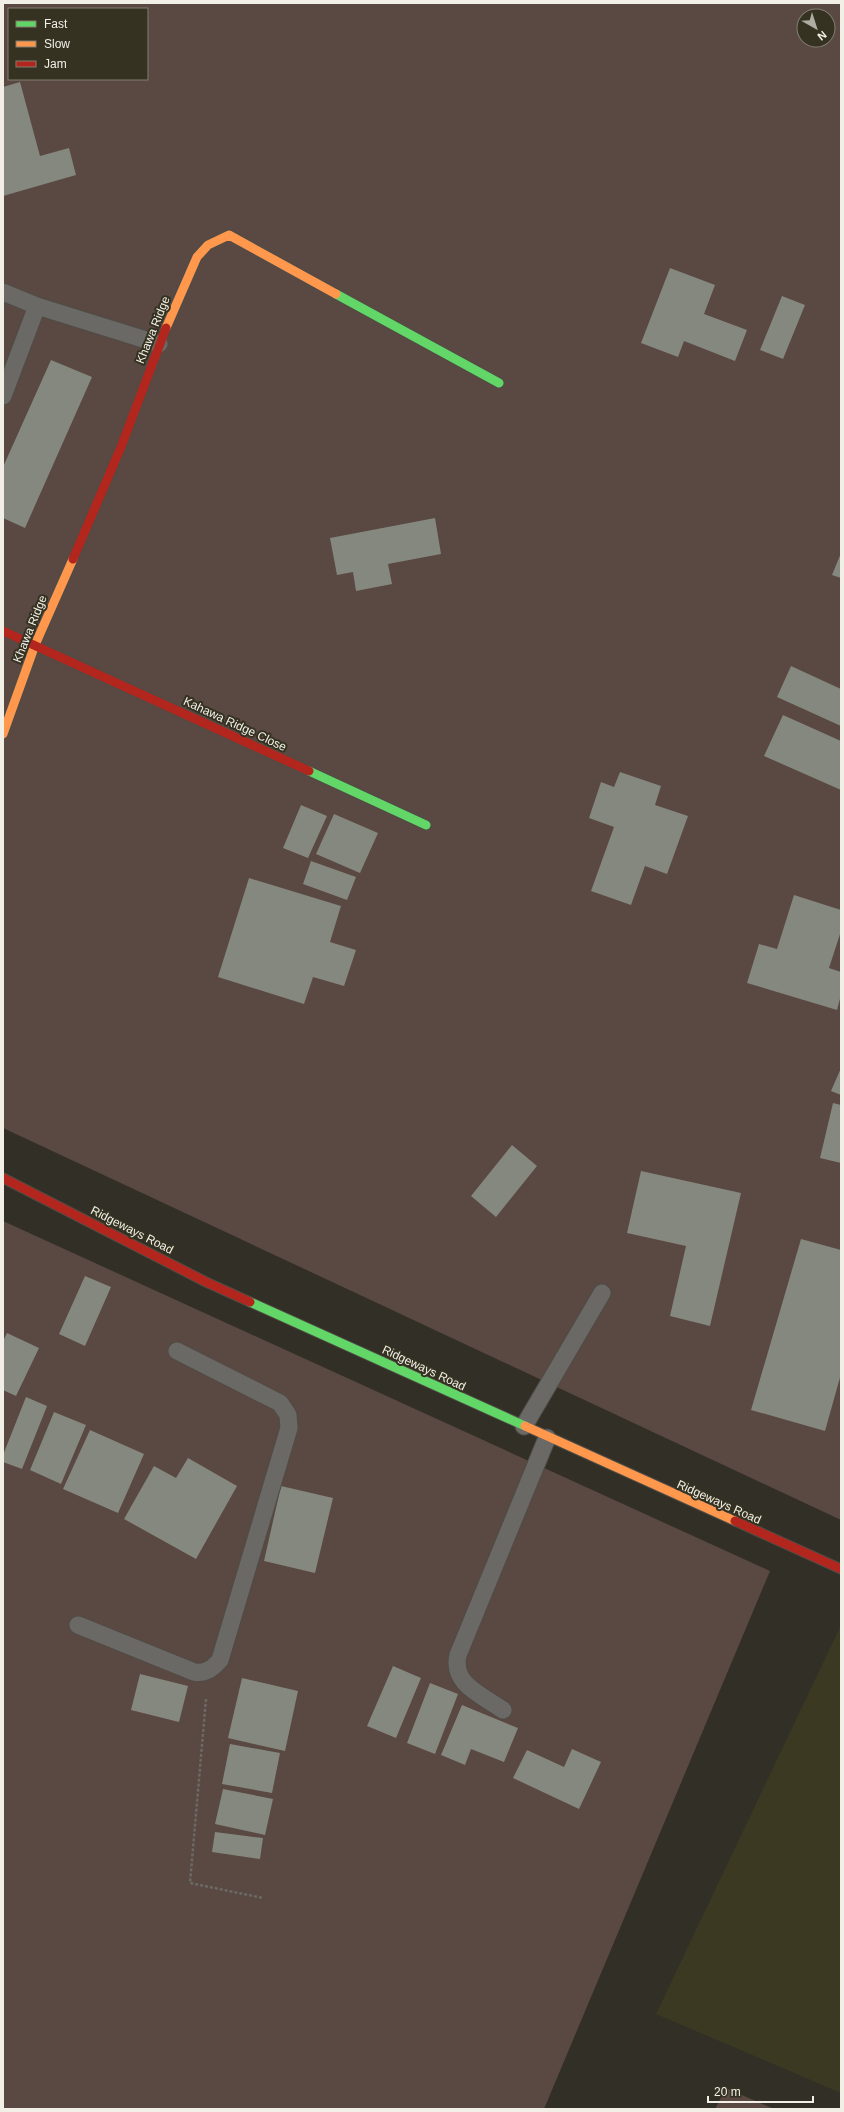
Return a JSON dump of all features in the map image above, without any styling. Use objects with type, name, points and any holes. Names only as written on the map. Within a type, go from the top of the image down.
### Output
[{"type":"street","name":"Khawa Ridge","points":[[3,734],[35,645],[121,447],[159,344],[197,258],[208,245],[229,235],[499,383]]},
{"type":"street","name":"Kahawa Ridge Close","points":[[3,631],[426,825]]},
{"type":"street","name":"Ridgeways Road","points":[[3,1178],[206,1282],[524,1426],[547,1438],[841,1569]]},
{"type":"lane","points":[[3,292],[37,306],[159,344]]},
{"type":"lane","points":[[3,396],[37,306]]},
{"type":"lane","points":[[524,1426],[602,1293]]},
{"type":"lane","points":[[78,1626],[194,1672],[201,1673],[208,1671],[220,1660],[289,1428],[288,1415],[280,1403],[176,1351]]},
{"type":"lane","points":[[503,1710],[461,1681],[455,1666],[458,1655],[547,1438]]},
{"type":"path","points":[[208,1671],[190,1883],[263,1898]]},
{"type":"shaded area","points":[[3,3],[841,3],[841,1520],[3,1128]]},
{"type":"shaded area","points":[[3,1221],[770,1571],[544,2109],[3,2109]]},
{"type":"shaded area","points":[[841,1625],[841,2093],[656,2014]]},
{"type":"shaded area","points":[[726,2088],[774,2109],[715,2109]]},
{"type":"building","points":[[20,82],[40,156],[69,148],[76,175],[3,196],[3,87]]},
{"type":"building","points":[[670,268],[715,285],[704,314],[747,330],[735,361],[684,341],[678,357],[641,343]]},
{"type":"building","points":[[782,296],[805,305],[783,359],[760,350]]},
{"type":"building","points":[[51,360],[92,377],[25,528],[3,518],[3,467]]},
{"type":"building","points":[[435,518],[441,554],[388,564],[392,584],[356,591],[353,572],[337,575],[330,538]]},
{"type":"building","points":[[841,553],[841,578],[832,575]]},
{"type":"building","points":[[791,666],[841,689],[841,726],[777,697]]},
{"type":"building","points":[[783,715],[841,741],[841,790],[764,756]]},
{"type":"building","points":[[620,772],[661,786],[655,805],[688,816],[667,874],[645,866],[631,905],[591,891],[614,827],[589,818],[601,782],[614,787]]},
{"type":"building","points":[[301,805],[327,816],[308,858],[283,848]]},
{"type":"building","points":[[334,814],[378,833],[360,873],[316,854]]},
{"type":"building","points":[[311,861],[356,877],[347,900],[303,884]]},
{"type":"building","points":[[249,878],[341,906],[330,942],[356,950],[344,986],[313,977],[304,1004],[218,977]]},
{"type":"building","points":[[794,895],[841,910],[841,931],[829,968],[841,972],[841,995],[837,1010],[747,983],[759,944],[777,949]]},
{"type":"building","points":[[841,1068],[841,1095],[831,1091]]},
{"type":"building","points":[[833,1103],[841,1105],[841,1163],[820,1158]]},
{"type":"building","points":[[512,1145],[537,1166],[496,1217],[471,1196]]},
{"type":"building","points":[[641,1171],[741,1193],[710,1326],[670,1316],[686,1246],[627,1233]]},
{"type":"building","points":[[801,1239],[841,1250],[841,1374],[825,1431],[751,1410]]},
{"type":"building","points":[[85,1276],[111,1287],[85,1346],[59,1334]]},
{"type":"building","points":[[7,1333],[39,1348],[16,1396],[3,1390],[3,1341]]},
{"type":"building","points":[[26,1397],[47,1406],[22,1469],[3,1462],[3,1455]]},
{"type":"building","points":[[54,1412],[86,1425],[61,1484],[30,1470]]},
{"type":"building","points":[[90,1430],[144,1454],[118,1513],[63,1489]]},
{"type":"building","points":[[188,1458],[237,1486],[196,1559],[124,1519],[154,1466],[176,1478]]},
{"type":"building","points":[[281,1486],[333,1498],[315,1573],[264,1561]]},
{"type":"building","points":[[393,1666],[421,1678],[396,1738],[367,1726]]},
{"type":"building","points":[[140,1674],[188,1686],[179,1722],[131,1710]]},
{"type":"building","points":[[242,1678],[298,1691],[285,1751],[228,1738]]},
{"type":"building","points":[[430,1683],[458,1694],[435,1754],[407,1743]]},
{"type":"building","points":[[462,1705],[518,1728],[504,1762],[471,1749],[465,1765],[441,1755]]},
{"type":"building","points":[[230,1744],[280,1753],[272,1793],[222,1784]]},
{"type":"building","points":[[572,1749],[601,1762],[579,1809],[513,1778],[527,1750],[564,1767]]},
{"type":"building","points":[[223,1789],[273,1799],[265,1835],[215,1824]]},
{"type":"building","points":[[215,1832],[263,1838],[260,1859],[212,1852]]},
{"type":"traffic: fast","points":[[336,294],[499,383]]},
{"type":"traffic: fast","points":[[309,771],[426,825]]},
{"type":"traffic: fast","points":[[250,1302],[525,1426]]},
{"type":"traffic: slow","points":[[166,328],[197,257],[208,245],[229,235],[336,294]]},
{"type":"traffic: slow","points":[[3,734],[35,645],[73,559]]},
{"type":"traffic: slow","points":[[525,1426],[735,1521]]},
{"type":"traffic: jam","points":[[73,559],[121,447],[166,328]]},
{"type":"traffic: jam","points":[[3,631],[309,771]]},
{"type":"traffic: jam","points":[[3,1178],[206,1282],[250,1302]]},
{"type":"traffic: jam","points":[[735,1521],[841,1569]]}]
